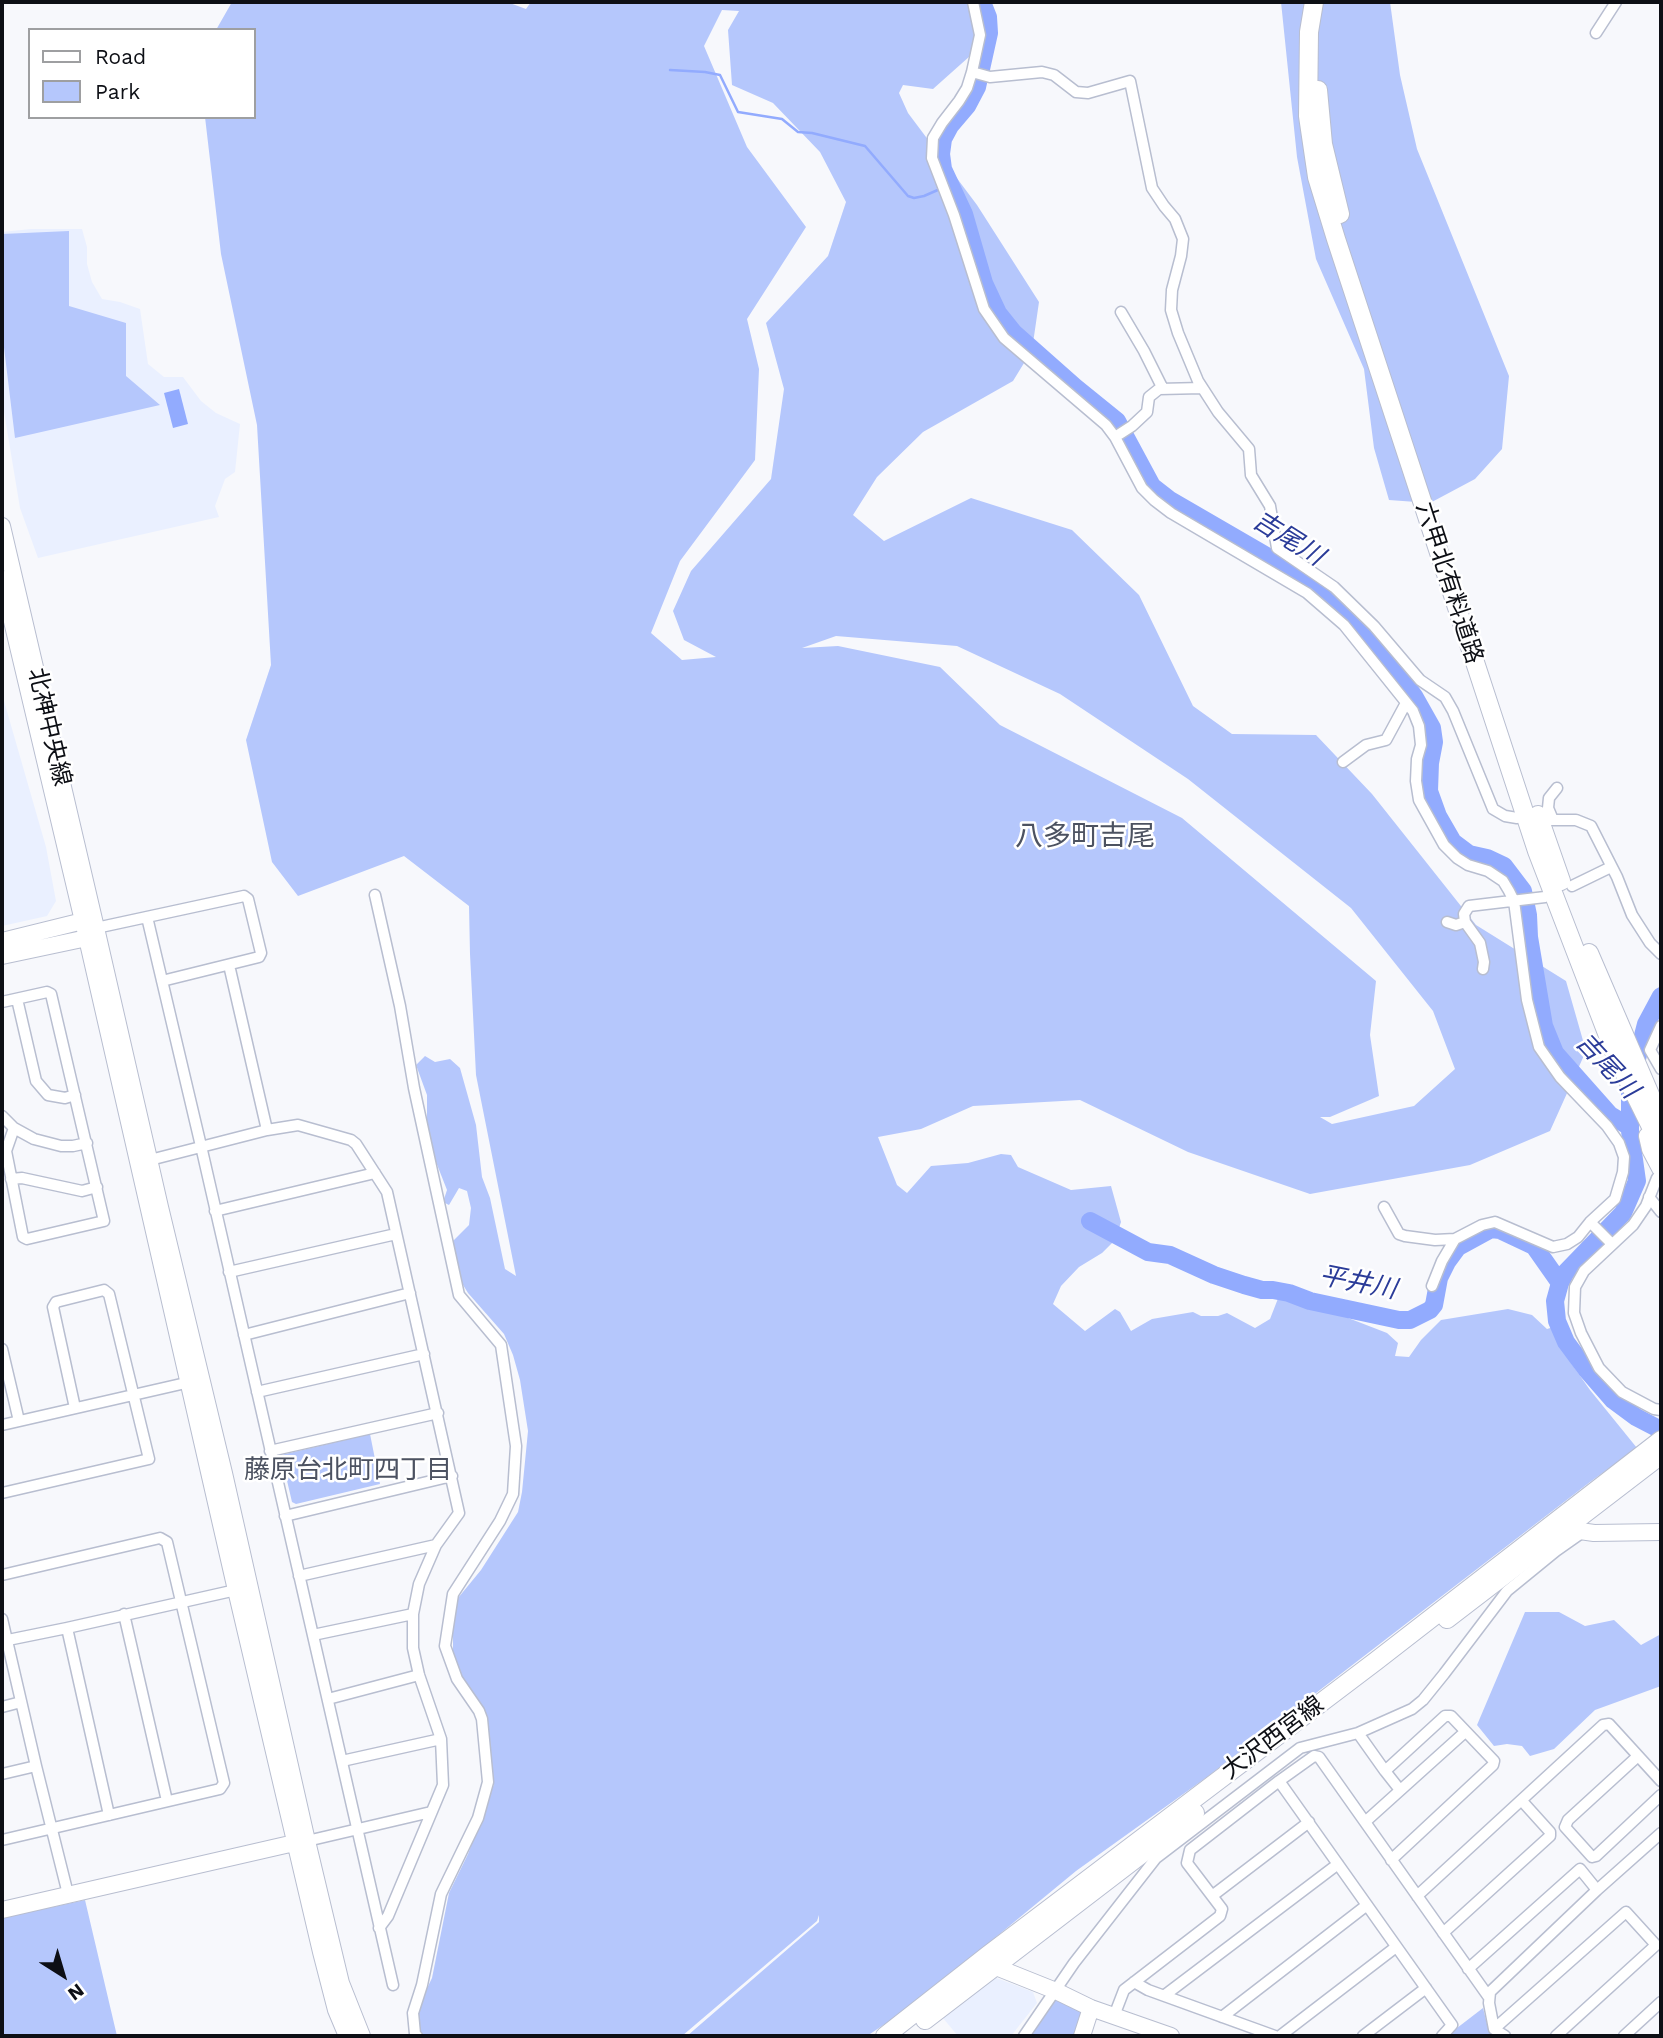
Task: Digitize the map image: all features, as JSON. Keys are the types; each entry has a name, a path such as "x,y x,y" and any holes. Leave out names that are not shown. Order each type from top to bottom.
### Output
{"main road":[{"name":"六甲北有料道路","path":"1314,2 1309,32 1308,116 1317,177 1537,851 1615,1054 1661,1147"},
{"name":"六甲北有料道路","path":"1325,2 1318,62 1318,92 1323,145 1341,218 1526,783 1580,933 1661,1120"},
{"path":"1629,1048 1661,1107"},
{"path":"1636,1097 1659,1173"},
{"name":"大沢西宮線","path":"903,2036 992,1961 1661,1440"},
{"name":"大沢西宮線","path":"885,2036 992,1961 1574,1530 1661,1455"}],"street":[{"path":"973,2 980,35 975,72 960,102 933,138 932,158 954,215 984,309 1004,338 1105,425 1142,488 1154,500 1171,513 1307,593 1344,625 1413,711 1419,726 1421,745 1416,781 1419,800 1444,845 1468,865 1488,871 1503,881 1516,901 1527,1000 1539,1046 1560,1077 1607,1126 1619,1143 1624,1157 1615,1199 1578,1237 1567,1244 1553,1247 1494,1223 1482,1224 1455,1239 1435,1240 1399,1234 1384,1207"},
{"path":"1596,33 1616,2"},
{"path":"975,72 990,76 1042,72 1054,75 1076,92 1088,93 1130,81 1152,188 1175,219 1183,239 1172,290 1171,310 1178,333 1202,388 1249,449 1251,475 1270,506 1274,550 1263,565"},
{"path":"1121,312 1163,389"},
{"path":"1115,438 1147,412 1149,397 1159,389 1202,388"},
{"name":"北神中央線","path":"2,526 6,578 89,929"},
{"path":"1274,550 1334,587 1374,626 1420,680 1445,697 1453,710 1493,809 1505,816 1517,818"},
{"path":"1343,762 1356,750 1386,740 1406,703"},
{"path":"1557,788 1549,798 1550,820 1576,820 1591,825 1632,915 1650,943 1661,954"},
{"path":"1572,886 1611,867"},
{"path":"375,895 458,1295 501,1345 516,1446 513,1494 500,1521 453,1594 445,1646 457,1679 480,1711 488,1782 478,1818 441,1894 422,1985 413,2013 417,2036"},
{"path":"2,941 89,929 244,896 248,899 261,953 259,957 162,981"},
{"path":"1483,969 1480,943 1465,922 1464,914 1469,906 1545,897"},
{"path":"146,918 201,1146 393,1985"},
{"path":"1447,922 1456,925 1465,922"},
{"path":"2,956 89,929"},
{"path":"89,929 149,1160 219,1449 329,1984 347,2036"},
{"path":"89,929 236,1590 301,1842 341,1983 362,2036"},
{"path":"229,965 267,1130"},
{"path":"2,1002 47,992 51,994 104,1221 27,1239 23,1237 6,1151 14,1128"},
{"path":"16,999 36,1081 48,1095 65,1098 75,1095"},
{"path":"1661,1026 1650,1049 1661,1069"},
{"path":"2,1116 14,1128 34,1139 61,1146 87,1143"},
{"path":"149,1160 267,1130 298,1125 351,1140 387,1192 459,1513 436,1545 419,1584 413,1614 414,1648 419,1675 441,1739 443,1785 388,1916 379,1928"},
{"path":"215,1212 375,1173"},
{"path":"1659,1173 1646,1206 1633,1225 1610,1243 1584,1271 1575,1287 1574,1313 1599,1368 1622,1392 1661,1410"},
{"path":"11,1179 22,1178 82,1191 97,1187"},
{"path":"1649,1197 1661,1212"},
{"path":"1591,1223 1610,1243"},
{"path":"229,1272 396,1234"},
{"path":"1432,1286 1433,1279 1455,1239"},
{"path":"2,1493 149,1459 109,1294 104,1290 56,1302 53,1307 75,1408"},
{"path":"244,1335 410,1293"},
{"path":"2,1349 19,1421"},
{"path":"257,1392 424,1354"},
{"path":"2,1425 190,1382"},
{"path":"270,1451 438,1413"},
{"path":"285,1516 452,1476"},
{"path":"1024,2036 1074,1963 1156,1858 1300,1748 1358,1733 1404,1713 1423,1700 1507,1591 1556,1551 1574,1530 1661,1532"},
{"path":"2,1575 160,1538 167,1542 224,1783 220,1789 2,1840"},
{"path":"299,1576 436,1545"},
{"path":"4,1640 236,1590"},
{"path":"124,1614 167,1801"},
{"path":"313,1635 413,1614"},
{"path":"2,1619 4,1640 68,1894"},
{"path":"66,1628 109,1815"},
{"path":"328,1699 419,1675"},
{"path":"2,1707 21,1702"},
{"path":"1385,1771 1445,1716 1451,1716 1494,1760 1493,1765 1391,1860"},
{"path":"1417,1896 1603,1725 1609,1724 1661,1781"},
{"path":"1365,1822 1465,1732"},
{"path":"1358,1733 1400,1790"},
{"path":"342,1761 441,1739"},
{"path":"1114,2016 1124,1990 1220,1916 1222,1909 1188,1863 1190,1850 1314,1756 1320,1757 1488,1996 1494,2029 1504,2036"},
{"path":"1638,1756 1568,1820 1565,1827 1592,1857 1596,1856 1661,1795"},
{"path":"2,1774 36,1766"},
{"path":"1279,1781 1452,2025 1442,2036"},
{"path":"1443,1933 1550,1836 1550,1832 1522,1801"},
{"path":"2,1910 431,1812"},
{"path":"1212,1896 1309,1822"},
{"path":"1488,1996 1495,1986 1661,1833"},
{"path":"1166,1995 1338,1864"},
{"path":"1468,1969 1580,1870 1597,1890"},
{"path":"1222,2017 1367,1905"},
{"path":"1494,2029 1626,1912 1656,1945 1556,2036"},
{"path":"1135,1982 1148,1990 1277,2036 1396,1947"},
{"path":"992,1961 1091,2008 1171,2036"},
{"path":"1363,2036 1426,1988"},
{"path":"1624,2036 1661,2002"},
{"path":"1083,2036 1091,2008"}],"shaded area":[{"path":"82,229 92,282 102,299 140,309 148,364 164,377 183,377 201,401 216,413 240,424 235,472 225,479 215,506 219,517 38,558 20,508 2,400 2,232"},
{"path":"179,389 188,424 173,428 164,393"},
{"path":"2,694 46,847 56,901 47,916 2,926"},
{"path":"994,1977 1033,1992 1037,2003 1011,2036 958,2036 942,2017"}],"green space":[{"path":"232,2 507,2 526,9 531,2 971,2 977,34 970,56 933,89 903,85 899,93 908,113 977,205 1039,302 1032,350 1013,381 923,432 877,477 853,515 884,541 971,498 1072,530 1139,595 1193,706 1232,734 1316,735 1372,794 1476,925 1566,981 1586,1051 1550,1131 1470,1165 1310,1194 1188,1152 1080,1100 973,1106 921,1129 878,1137 897,1185 907,1193 931,1166 968,1163 1001,1154 1011,1155 1018,1167 1071,1190 1111,1186 1121,1222 1115,1240 1102,1253 1079,1267 1061,1286 1053,1304 1085,1331 1115,1309 1120,1312 1131,1331 1152,1319 1193,1312 1201,1316 1227,1313 1255,1328 1270,1319 1279,1296 1387,1333 1398,1343 1395,1356 1409,1357 1441,1320 1508,1309 1532,1315 1547,1329 1560,1325 1571,1363 1637,1448 1207,1777 1076,1871 916,2003 867,2036 687,2036 819,1922 819,1915 817,1921 682,2036 422,2036 419,2033 416,2011 432,1978 449,1893 468,1854 494,1784 485,1711 462,1682 453,1659 453,1617 458,1598 481,1570 518,1512 528,1431 520,1380 504,1334 460,1280 451,1243 469,1225 471,1208 467,1191 459,1188 449,1205 443,1202 447,1190 427,1127 427,1095 416,1065 425,1056 435,1062 450,1059 460,1068 476,1125 482,1177 490,1198 505,1269 516,1276 476,1075 469,906 404,856 298,896 272,862 246,740 271,665 257,425 221,254 205,119 256,119 256,28 217,28","holes":["722,10 739,11 728,30 732,85 773,103 820,152 846,202 828,256 766,323 784,389 771,479 691,571 673,611 684,640 716,657 682,660 651,633 680,561 755,460 759,369 747,319 806,227 747,147 704,46","836,636 957,646 1060,694 1188,779 1351,908 1433,1011 1455,1069 1414,1106 1332,1124 1320,1117 1330,1117 1379,1096 1370,1035 1376,981 1182,818 1000,725 940,667 838,646 802,648"]},
{"path":"1281,2 1390,2 1400,75 1417,149 1509,376 1502,449 1475,479 1430,503 1389,500 1374,448 1364,369 1316,259 1297,157"},
{"path":"69,231 69,306 126,323 126,376 160,405 15,438 2,331 2,234"},
{"path":"370,1434 380,1484 296,1504 292,1502 281,1455"},
{"path":"1525,1612 1559,1612 1585,1626 1614,1620 1641,1645 1661,1634 1661,1686 1595,1710 1554,1749 1530,1756 1522,1746 1494,1746 1477,1725"},
{"path":"85,1900 117,2036 2,2036 2,1918"},
{"path":"1056,1991 1091,2008 1081,2036 1025,2036"},
{"path":"1483,2008 1489,2032 1495,2036 1449,2036 1457,2028"}],"waterway":[{"name":"吉尾川","path":"982,2 988,17 989,33 977,87 943,139 941,154 943,169 964,214 984,283 998,313 1014,333 1117,421 1152,486 1170,500 1325,592 1368,633 1414,696 1432,728 1434,742 1429,791 1438,816 1453,842 1469,854 1504,866 1523,891 1544,1026 1555,1053 1610,1115 1630,1127"},
{"path":"670,70 720,75 738,112 782,119 798,132 865,146 908,196 924,196 940,189"},
{"path":"1661,996 1646,1024 1630,1086 1630,1131 1637,1181 1623,1213 1566,1272 1555,1301 1557,1321 1566,1342 1586,1369 1613,1400 1636,1417 1661,1430"},
{"name":"平井川","path":"1090,1221 1148,1252 1170,1255 1244,1285 1289,1293 1310,1301 1399,1320 1410,1320 1430,1310 1434,1305 1439,1278 1458,1247 1491,1229 1500,1230 1534,1246 1560,1283"}],"district":[{"name":"八多町吉尾","path":"1085,837"},
{"name":"藤原台北町四丁目","path":"348,1470"}]}
